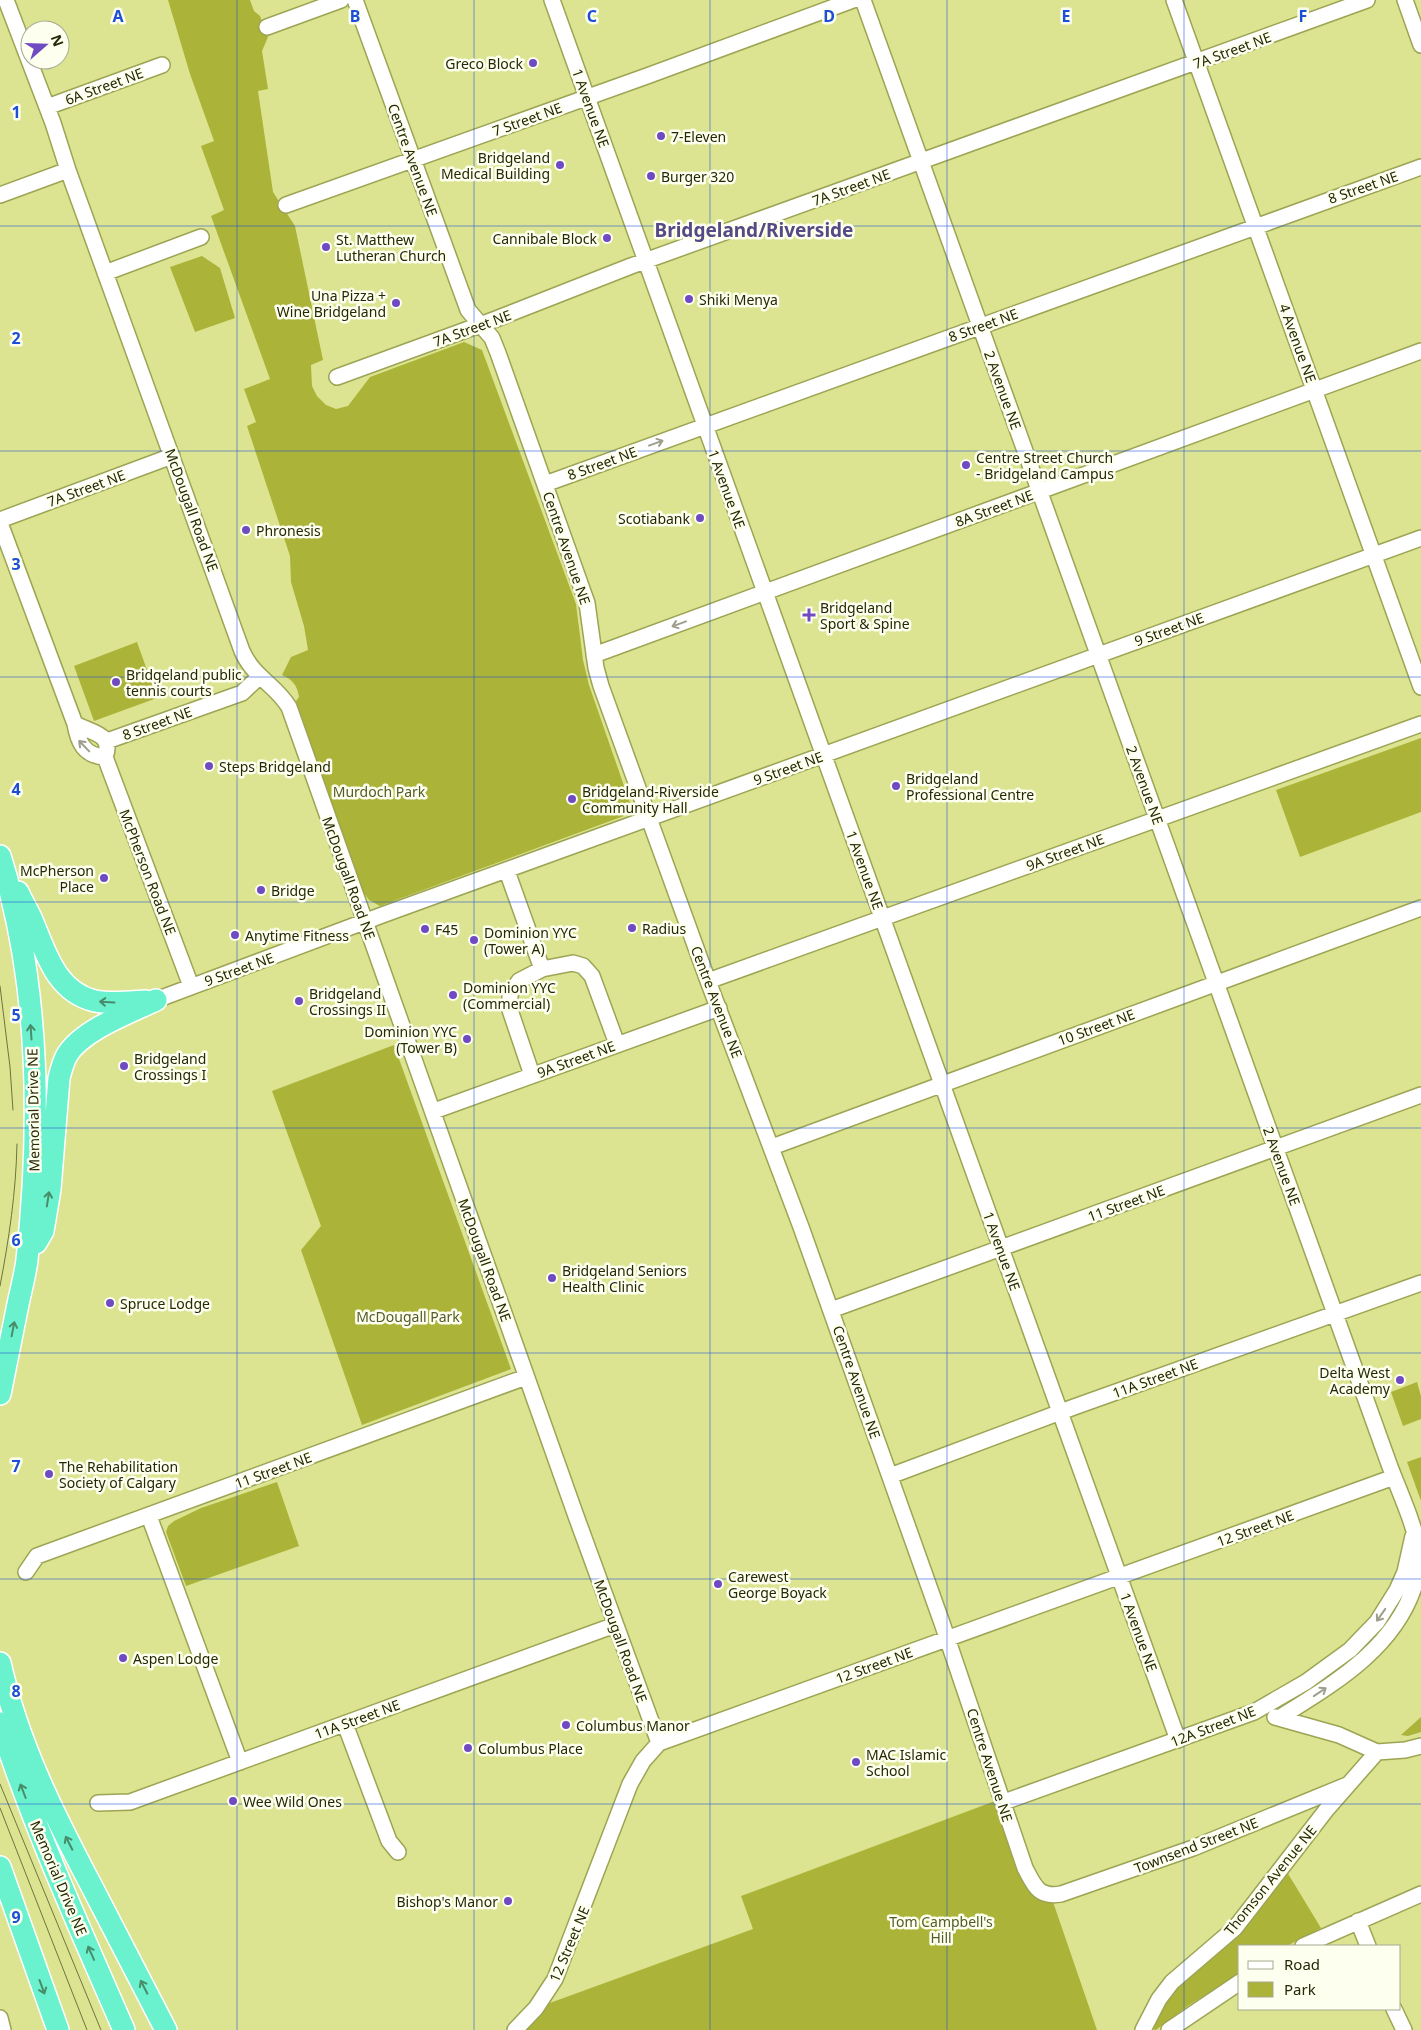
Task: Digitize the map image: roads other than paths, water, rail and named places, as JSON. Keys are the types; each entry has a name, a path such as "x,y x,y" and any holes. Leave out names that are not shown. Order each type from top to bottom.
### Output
{"highway":[{"path":"0,858 32,919 44,953 59,979 78,995 96,1001 126,1003 156,1000"},
{"name":"Memorial Drive NE","path":"0,858 14,913 24,967 32,1040 36,1151 27,1261 0,1394"},
{"path":"27,1261 43,1231 50,1189 59,1078 63,1062 82,1039 156,1000"},
{"path":"0,1664 6,1692 18,1728 54,1814 166,2030"},
{"name":"Memorial Drive NE","path":"0,1723 14,1768 40,1835 124,2030"},
{"path":"0,1867 58,2030"}],"street":[{"name":"McDougall Road NE","path":"6,0 47,107 242,651 260,677 282,695 289,707 658,1743"},
{"path":"267,27 342,0"},
{"name":"Centre Avenue NE","path":"355,0 468,310 492,338 545,484 587,603 594,655 601,686 708,981 772,1147 831,1310 947,1638 1025,1868 1033,1884 1042,1893"},
{"name":"1 Avenue NE","path":"552,0 1178,1740"},
{"name":"7 Street NE","path":"286,205 586,98 852,0"},
{"name":"2 Avenue NE","path":"863,0 1414,1532"},
{"name":"4 Avenue NE","path":"1174,0 1421,687"},
{"name":"7A Street NE","path":"337,377 480,325 646,261 1367,0"},
{"path":"1405,0 1421,45"},
{"name":"6A Street NE","path":"47,107 162,66"},
{"name":"8 Street NE","path":"545,484 1255,225 1421,167"},
{"path":"0,195 68,170"},
{"path":"106,273 201,237"},
{"name":"8A Street NE","path":"594,655 1421,352"},
{"name":"7A Street NE","path":"0,521 172,456"},
{"path":"0,521 74,724 78,741 96,757 104,758 108,749 107,741 102,736 74,724"},
{"name":"9 Street NE","path":"156,1000 365,922 1421,538"},
{"name":"8 Street NE","path":"107,741 242,693 260,677"},
{"name":"9A Street NE","path":"708,981 1421,724"},
{"name":"McPherson Road NE","path":"104,758 191,986"},
{"path":"507,871 542,968"},
{"name":"10 Street NE","path":"772,1147 1421,908"},
{"path":"532,1075 510,1010 510,994 519,981 542,968 573,963 583,966 592,976 617,1044"},
{"name":"9A Street NE","path":"434,1111 719,1008"},
{"name":"11 Street NE","path":"831,1310 1421,1096"},
{"name":"11A Street NE","path":"890,1476 1060,1412 1421,1283"},
{"name":"11 Street NE","path":"26,1572 37,1556 526,1376"},
{"name":"12 Street NE","path":"515,2030 536,2008 555,1979 630,1784 643,1760 658,1743 1394,1477"},
{"path":"149,1516 240,1762"},
{"path":"1279,1718 1357,1666 1379,1645 1398,1621 1412,1593 1421,1560 1414,1532"},
{"name":"12A Street NE","path":"1004,1802 1254,1712 1306,1682 1350,1650 1388,1606 1405,1572 1414,1532"},
{"name":"11A Street NE","path":"98,1803 130,1802 615,1625"},
{"path":"1254,1712 1339,1735 1377,1752 1405,1750 1421,1746"},
{"path":"345,1724 389,1841 398,1852"},
{"name":"Thomson Avenue NE","path":"1143,2030 1159,1998 1172,1982 1235,1928 1347,1785 1377,1752"},
{"name":"Townsend Street NE","path":"1042,1893 1051,1896 1061,1894 1150,1864 1347,1785"},
{"path":"1305,1945 1421,1894"},
{"path":"1358,1921 1368,1945"},
{"path":"1169,2030 1238,1983"},
{"path":"1394,2010 1404,2030"},
{"path":"0,2018 3,2030"}],"tram line":[{"path":"0,986 13,1110"},
{"path":"0,1286 12,1215 17,1144"},
{"path":"0,1784 101,2030"},
{"path":"0,1808 87,2030"}],"place":[{"name":"Greco Block","path":"533,63"},
{"name":"7-Eleven","path":"661,136"},
{"name":"Bridgeland Medical Building","path":"560,165"},
{"name":"Burger 320","path":"651,176"},
{"name":"Cannibale Block","path":"607,238"},
{"name":"St. Matthew Lutheran Church","path":"326,247"},
{"name":"Shiki Menya","path":"689,299"},
{"name":"Una Pizza + Wine Bridgeland","path":"396,303"},
{"name":"Centre Street Church - Bridgeland Campus","path":"966,465"},
{"name":"Scotiabank","path":"700,518"},
{"name":"Phronesis","path":"246,530"},
{"name":"Bridgeland Sport & Spine","path":"809,615"},
{"name":"Bridgeland public tennis courts","path":"116,682"},
{"name":"Steps Bridgeland","path":"209,766"},
{"name":"Bridgeland Professional Centre","path":"896,786"},
{"name":"Bridgeland-Riverside Community Hall","path":"572,799"},
{"name":"McPherson Place","path":"104,878"},
{"name":"Bridge","path":"261,890"},
{"name":"Radius","path":"632,928"},
{"name":"F45","path":"425,929"},
{"name":"Anytime Fitness","path":"235,935"},
{"name":"Dominion YYC (Tower A)","path":"474,940"},
{"name":"Dominion YYC (Commercial)","path":"453,995"},
{"name":"Bridgeland Crossings II","path":"299,1001"},
{"name":"Dominion YYC (Tower B)","path":"467,1039"},
{"name":"Bridgeland Crossings I","path":"124,1066"},
{"name":"Bridgeland Seniors Health Clinic","path":"552,1278"},
{"name":"Spruce Lodge","path":"110,1303"},
{"name":"Delta West Academy","path":"1400,1380"},
{"name":"The Rehabilitation Society of Calgary","path":"49,1474"},
{"name":"Carewest George Boyack","path":"718,1584"},
{"name":"Aspen Lodge","path":"123,1658"},
{"name":"Columbus Manor","path":"566,1725"},
{"name":"Columbus Place","path":"468,1748"},
{"name":"MAC Islamic School","path":"856,1762"},
{"name":"Wee Wild Ones","path":"233,1801"},
{"name":"Bishop's Manor","path":"508,1901"}],"district":[{"name":"Bridgeland/Riverside","path":"754,230"}],"park label":[{"name":"Murdoch Park","path":"379,791"},
{"name":"McDougall Park","path":"408,1316"},
{"name":"Tom Campbell's Hill","path":"941,1929"}]}
